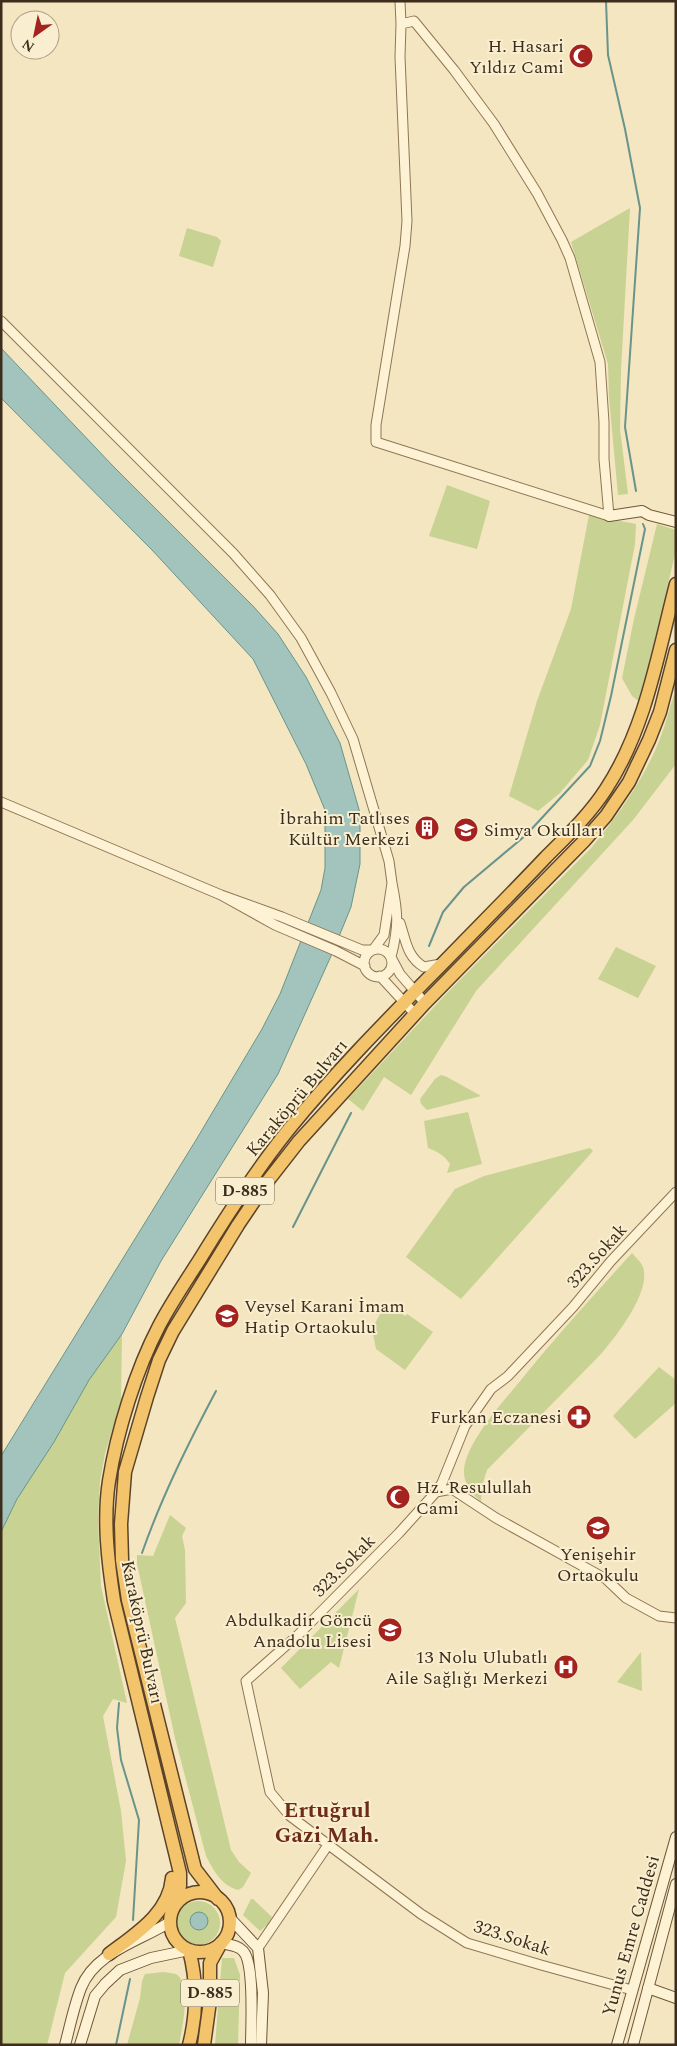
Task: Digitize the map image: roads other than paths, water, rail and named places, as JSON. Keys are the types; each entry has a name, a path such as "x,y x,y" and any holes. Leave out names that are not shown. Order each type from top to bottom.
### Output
{"highway":[{"name":"Karaköprü Bulvarı","path":"174,1906 180,1873 116,1610 109,1567 107,1530 109,1484 120,1432 145,1354 160,1324 225,1219 288,1131 410,997 572,830 606,790 631,740 644,707 654,675 676,584"},
{"name":"Karaköprü Bulvarı","path":"218,1899 195,1869 128,1600 122,1560 121,1524 126,1472 137,1429 159,1360 221,1252 267,1182 299,1141 424,1003 584,841 619,797 638,764 653,730 676,650"},
{"path":"109,1954 145,1927 165,1901 171,1887 174,1848"},
{"path":"170,1922 175,1939 189,1950 206,1952 221,1943 227,1936 230,1926 227,1910 218,1899 210,1894 200,1892 185,1896 174,1906"},
{"name":"D-885","path":"170,1922 174,1906"},
{"name":"D-885","path":"204,2045 210,2001 210,1963 221,1943"},
{"name":"D-885","path":"189,1950 193,1967 195,1996 189,2045"}],"main road":[{"path":"609,516 642,511 676,522"},
{"name":"Yunus Emre Caddesi","path":"617,2045 676,1837"},
{"name":"Yunus Emre Caddesi","path":"633,2045 676,1884"},
{"path":"229,1917 258,1948 264,1993 260,2045"},
{"path":"64,2045 81,1988 87,1976 109,1954 170,1922"},
{"path":"221,1943 238,1946 245,1952 249,1960 252,2010 251,2045"},
{"path":"80,2045 95,1996 120,1970 151,1958 189,1950"},
{"path":"648,1988 676,1998"}],"street":[{"path":"400,1 400,57 407,221 405,246 376,425 376,442 609,516 600,362 570,258 537,193 494,124 414,21 401,24"},
{"path":"1,321 233,553 270,595 302,638 331,692 353,739 389,860 398,915 408,951 414,961 424,967 443,963"},
{"path":"1,802 221,895 282,917 343,943 362,950 385,951 391,957 400,974 415,1014"},
{"path":"365,966 367,955 384,935 392,883"},
{"path":"221,895 275,925 336,951 365,966 371,974 380,976 410,997 424,1003"},
{"path":"380,976 390,970 391,957 397,935 398,915"},
{"name":"323.Sokak","path":"632,1990 467,1943 421,1914 290,1816 270,1792 246,1680 298,1635 399,1533 436,1492 442,1483 465,1426 492,1389 508,1376 573,1307 611,1261 676,1192"},
{"path":"436,1492 452,1488 496,1518 606,1579 626,1598 659,1616 676,1618"},
{"path":"258,1948 328,1845"}],"water":[{"path":"1,348 113,466 253,606 278,634 306,677 340,743 360,813 360,864 351,907 278,1074 161,1261 122,1334 89,1380 54,1442 17,1499 1,1532 1,1456 196,1140 262,1029 280,994 321,890 325,868 325,810 306,764 253,659 152,550 1,398"},
{"path":"195,1912 203,1912 208,1917 206,1928 195,1930 190,1925 190,1917"}],"waterway":[{"path":"606,1 608,55 640,208 625,427 636,491"},
{"path":"429,946 443,912 464,887 526,835 590,766 600,741 611,696 645,529 643,524"},
{"path":"293,1227 351,1113"},
{"path":"142,1553 176,1470 216,1391"},
{"path":"119,1703 117,1728 121,1760 139,1820 133,1920"},
{"path":"116,2045 130,1979"}],"place":[{"name":"H. Hasari Yıldız Cami","path":"581,56"},
{"name":"İbrahim Tatlıses Kültür Merkezi","path":"427,828"},
{"name":"Simya Okulları","path":"466,830"},
{"name":"Veysel Karani İmam Hatip Ortaokulu","path":"227,1316"},
{"name":"Furkan Eczanesi","path":"579,1417"},
{"name":"Hz. Resulullah Cami","path":"398,1497"},
{"name":"Yenişehir Ortaokulu","path":"598,1528"},
{"name":"Abdulkadir Göncü Anadolu Lisesi","path":"390,1630"},
{"name":"13 Nolu Ulubatlı Aile Sağlığı Merkezi","path":"566,1667"}],"district":[{"name":"Ertuğrul Gazi Mah.","path":"327,1822"}]}
